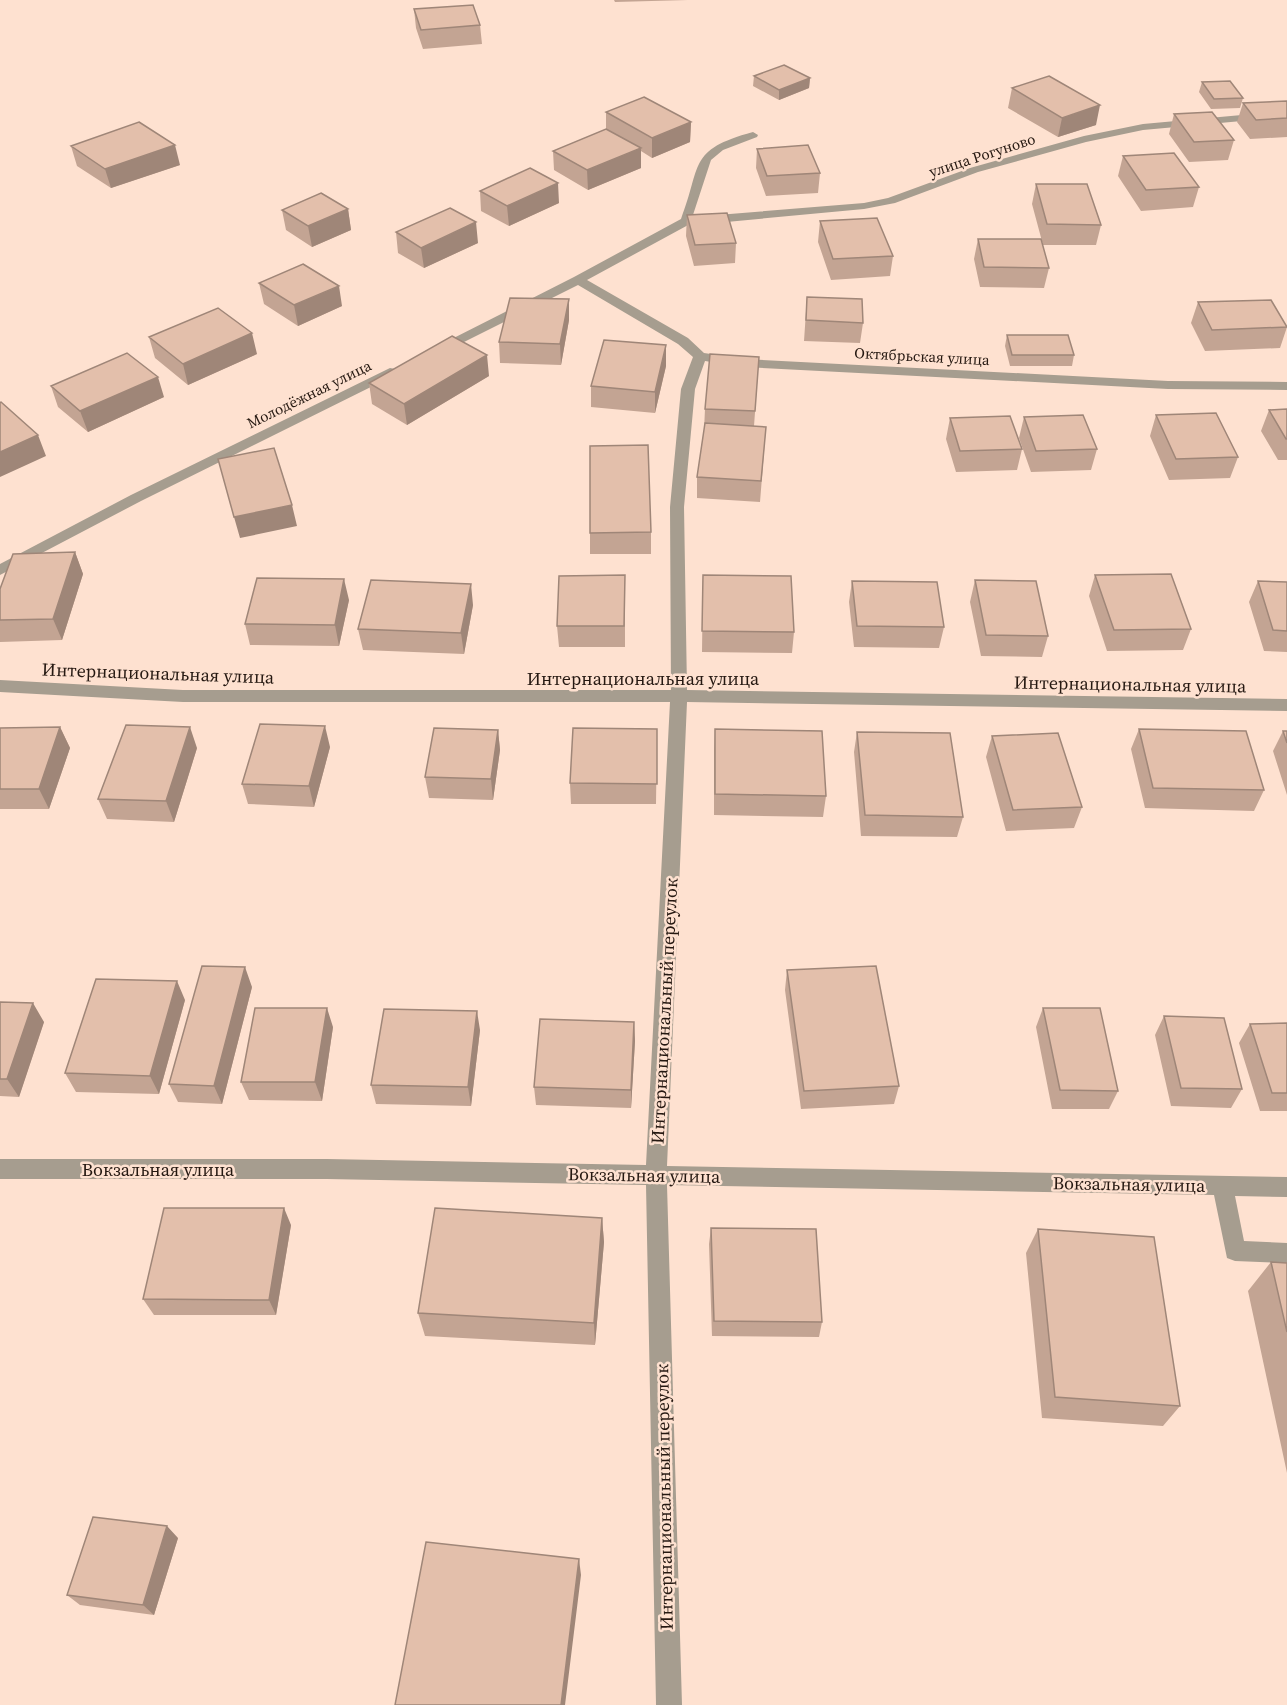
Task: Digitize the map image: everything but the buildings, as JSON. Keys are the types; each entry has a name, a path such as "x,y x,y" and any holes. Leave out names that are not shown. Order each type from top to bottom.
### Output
{"street":[{"name":"улица Рогуново","path":"686,221 864,206 918,192 974,170 1114,132 1183,122 1287,114"},
{"path":"420,358 578,280 686,221 693,207 704,163 710,154 753,135"},
{"name":"Октябрьская улица","path":"578,280 683,341 700,356 744,363 1168,385 1287,386"},
{"name":"Интернациональный переулок","path":"669,1705 656,1175 679,696 677,507 688,389 700,356"},
{"name":"Молодёжная улица","path":"0,570 136,498 399,368"},
{"name":"Интернациональная улица","path":"0,686 183,696 679,696 1287,705"},
{"name":"Вокзальная улица","path":"0,1169 327,1169 1287,1186"},
{"path":"1223,1185 1235,1251 1287,1252"}]}
